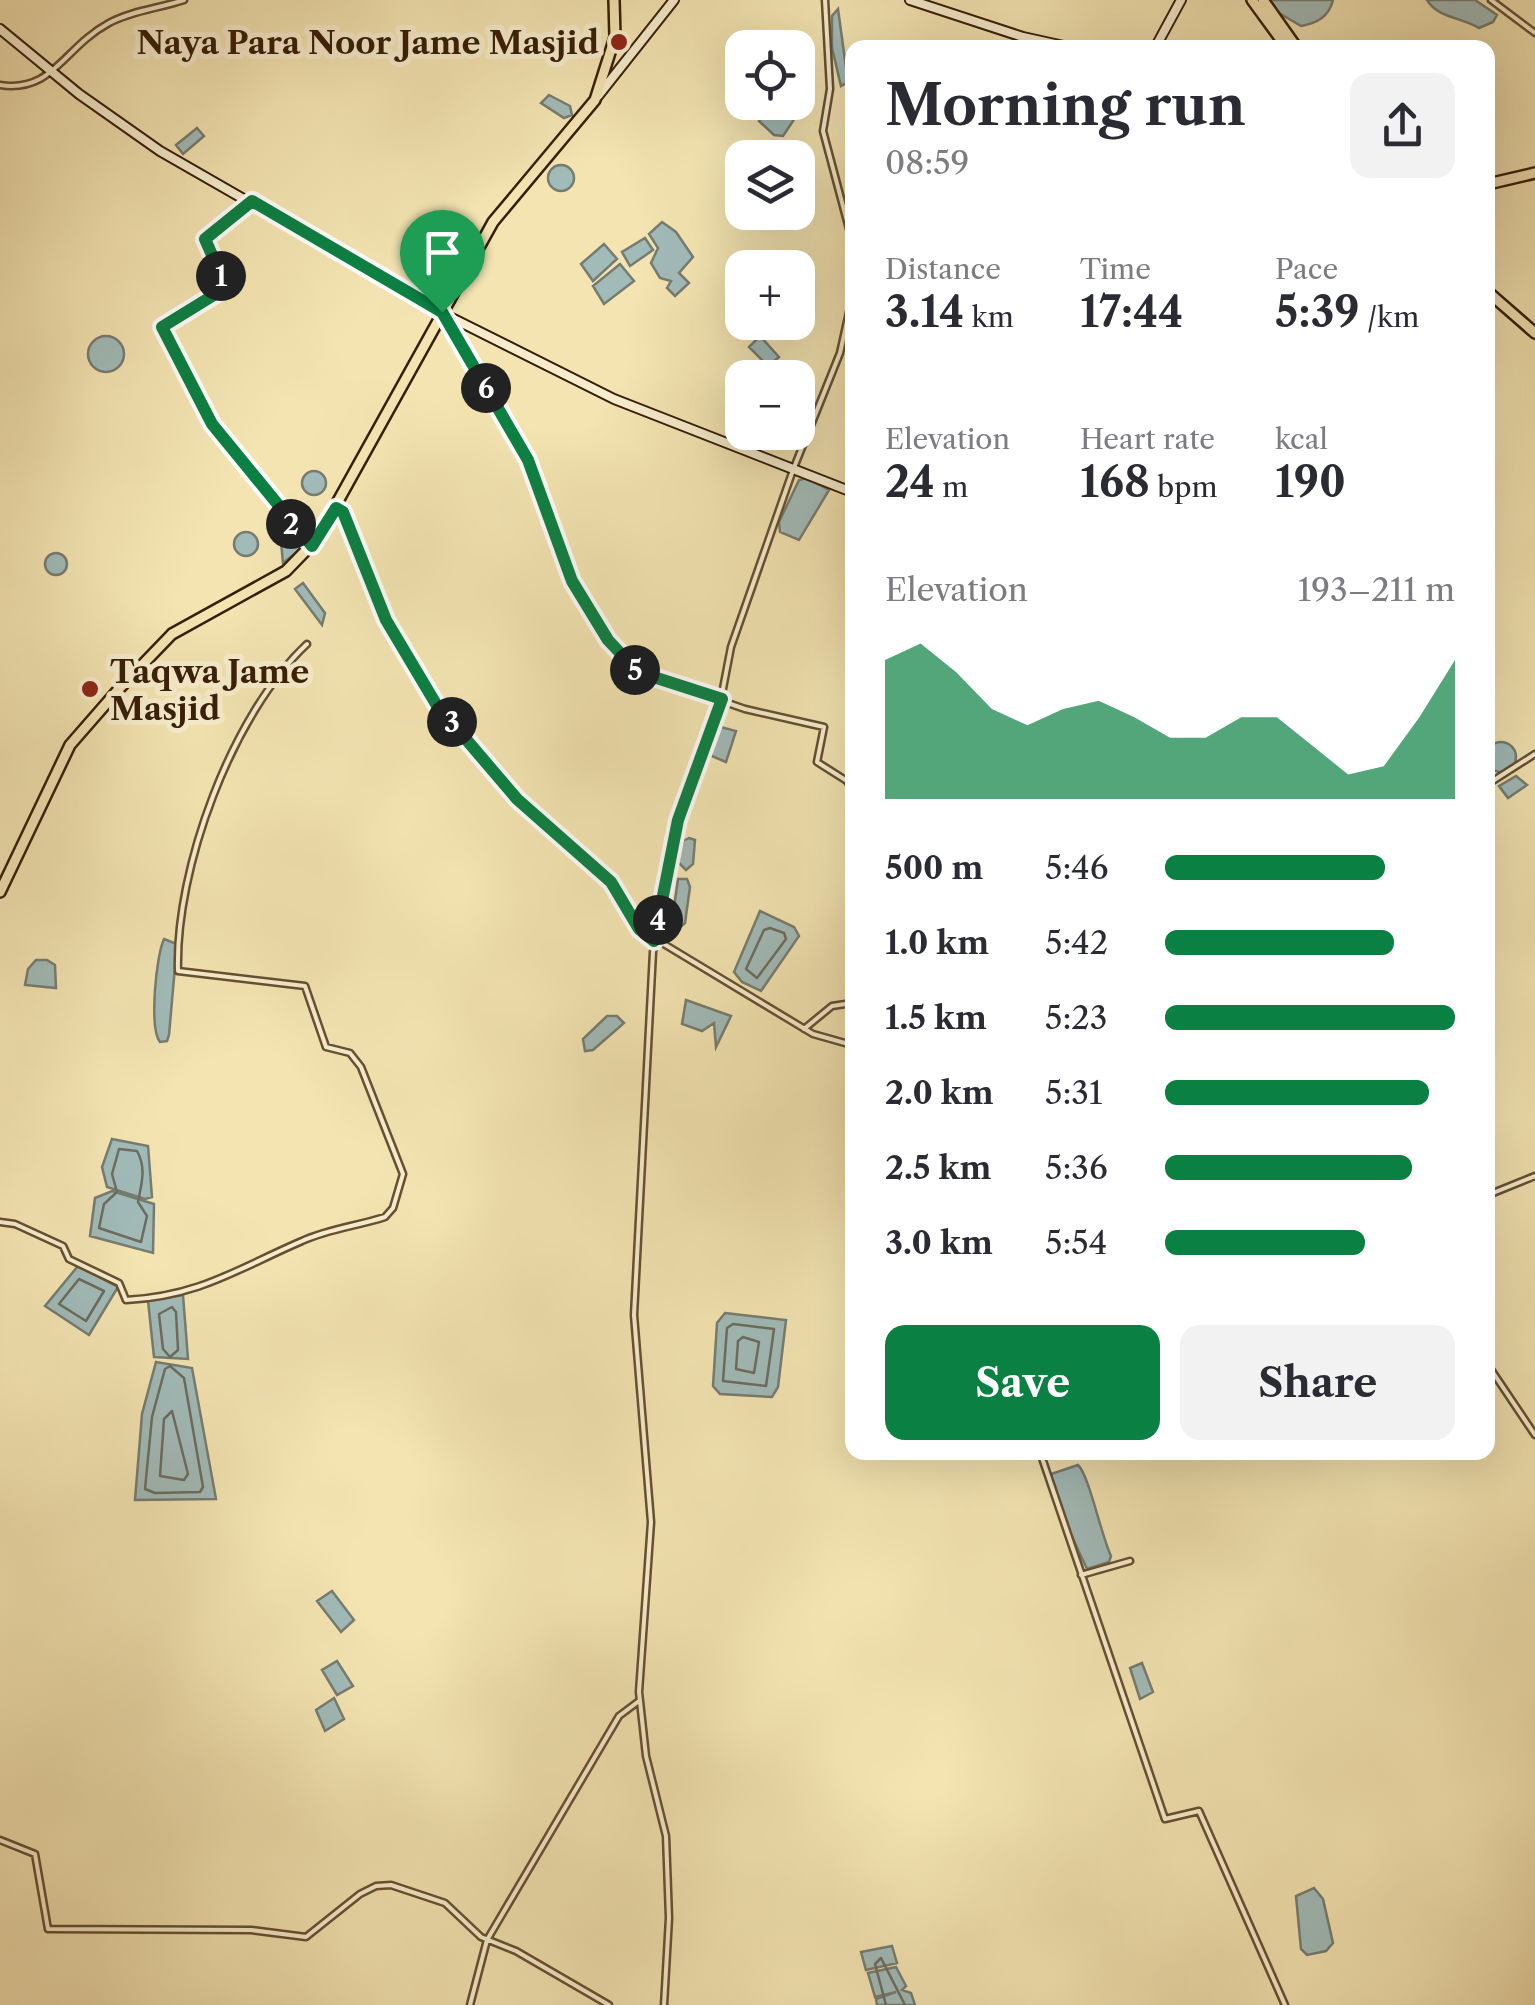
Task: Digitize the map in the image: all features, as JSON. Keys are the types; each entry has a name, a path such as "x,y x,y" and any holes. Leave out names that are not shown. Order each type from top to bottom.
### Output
{"main road":[{"path":"0,892 70,745 118,690 172,634 280,574 312,546 493,222 595,100 615,38 614,0"},
{"path":"1252,0 1288,40"},
{"path":"1264,0 1284,40"},
{"path":"1495,179 1535,170"},
{"path":"1495,298 1535,333"}],"street":[{"path":"0,85 26,89 42,82 51,68 110,23 184,0"},
{"path":"595,100 625,67 674,0"},
{"path":"825,0 830,88 823,131 845,214"},
{"path":"910,0 1037,40"},
{"path":"1158,40 1181,0"},
{"path":"1491,0 1535,33"},
{"path":"0,29 160,151 442,312 614,399 845,489"},
{"path":"252,201 205,239 222,278 222,290 162,327 212,424 312,546"},
{"path":"442,312 528,460 572,581 608,640 638,672 824,727 817,762 845,779"},
{"path":"664,2005 669,1918 666,1836 646,1756 639,1701 652,1522 634,1316 654,941 678,820 722,699 747,596 845,331"},
{"path":"336,508 346,515 386,620 436,704 517,799 611,882 639,929 804,1028 845,1043"},
{"path":"0,1222 15,1224 63,1246 69,1259 119,1283 126,1300 183,1294 216,1284 304,1240 385,1217 393,1208 402,1174 361,1067 350,1053 332,1052 326,1047 305,986 178,971 188,875 214,797 276,676 307,644"},
{"path":"1495,780 1535,754"},
{"path":"804,1028 832,1006 845,1004"},
{"path":"1495,1191 1535,1176"},
{"path":"1495,1375 1535,1435"},
{"path":"1043,1460 1164,1818 1199,1811 1285,2005"},
{"path":"1080,1575 1130,1561"},
{"path":"470,2005 488,1940 522,1888 619,1716 639,1701"},
{"path":"0,1840 35,1854 48,1929 251,1930 306,1937 360,1894 376,1886 391,1885 445,1903 488,1940 516,1950 610,2005"}],"water":[{"path":"1270,0 1333,0 1321,18 1301,26 1279,13"},
{"path":"1427,0 1475,0 1497,15 1493,22 1479,28 1444,14"},
{"path":"838,9 845,60 845,84 841,86 832,48 832,16"},
{"path":"549,95 570,106 572,115 564,118 541,103"},
{"path":"794,120 783,136 774,135 759,121"},
{"path":"197,128 204,136 183,154 176,145"},
{"path":"561,165 570,169 574,178 570,187 561,191 552,187 548,178 552,169"},
{"path":"662,222 676,232 693,257 679,273 689,283 675,296 667,288 671,281 660,278 651,263 658,248 649,234"},
{"path":"645,238 653,250 630,266 622,252"},
{"path":"604,244 617,259 593,281 581,264"},
{"path":"620,264 634,281 604,304 593,286"},
{"path":"106,336 119,341 124,354 119,367 106,372 93,367 88,354 93,341"},
{"path":"756,340 764,340 779,357 762,360 749,347"},
{"path":"314,471 323,474 323,492 314,495 305,492 302,483 305,474"},
{"path":"807,478 829,490 799,540 780,532 779,522 799,480"},
{"path":"292,530 302,548 283,563 281,542"},
{"path":"246,532 258,544 246,556 234,544"},
{"path":"52,553 60,553 67,564 60,575 52,575 45,568 45,560"},
{"path":"303,583 325,613 322,625 295,589"},
{"path":"717,726 736,731 726,762 707,754"},
{"path":"1495,743 1507,743 1515,751 1515,763 1507,771 1495,771"},
{"path":"1516,776 1527,785 1508,798 1499,786"},
{"path":"695,840 693,864 686,870 678,862 683,841"},
{"path":"678,879 687,879 690,887 685,923 678,929 672,922"},
{"path":"760,911 794,927 799,936 761,991 742,982 734,972"},
{"path":"164,939 177,944 169,1035 167,1041 160,1042 155,992"},
{"path":"36,960 55,965 56,988 25,985 28,969"},
{"path":"686,1000 731,1016 716,1047 714,1023 702,1031 682,1024"},
{"path":"607,1016 617,1016 624,1023 593,1050 585,1051 583,1039"},
{"path":"112,1139 148,1146 152,1197 145,1199 107,1187 102,1167"},
{"path":"112,1191 154,1204 153,1253 90,1236 95,1198"},
{"path":"78,1266 118,1287 89,1335 45,1306"},
{"path":"183,1295 188,1359 154,1357 148,1301"},
{"path":"725,1313 786,1320 778,1387 772,1397 720,1394 713,1386 717,1323"},
{"path":"156,1362 192,1368 216,1499 135,1500 142,1414"},
{"path":"1078,1465 1111,1556 1109,1562 1087,1569 1066,1524 1051,1474"},
{"path":"332,1591 354,1620 341,1632 317,1601"},
{"path":"337,1661 353,1686 337,1695 322,1670"},
{"path":"1142,1663 1153,1692 1140,1699 1130,1668"},
{"path":"334,1698 344,1719 325,1731 316,1710"},
{"path":"1314,1888 1323,1899 1333,1943 1326,1951 1307,1955 1301,1949 1296,1896"},
{"path":"892,1946 897,1963 866,1970 861,1952"},
{"path":"896,1967 906,1986 902,1990 911,1993 915,2005 877,2005 876,1999 896,1992 875,1997 868,1973"}],"place":[{"name":"Naya Para Noor Jame Masjid","path":"619,42"},
{"name":"Taqwa Jame Masjid","path":"90,689"}],"route":[{"path":"252,201 442,312 528,460 564,564 608,640 638,672 722,699 712,717 678,820 654,941 639,929 611,882 564,845 517,799 436,704 386,620 346,515 336,508 312,546 288,522 212,424 162,327 222,290 222,278 205,239 252,201"}]}
